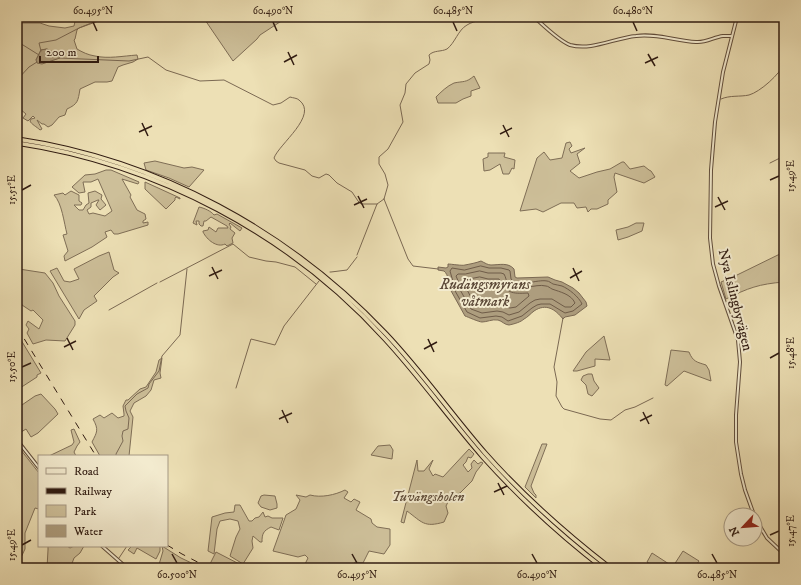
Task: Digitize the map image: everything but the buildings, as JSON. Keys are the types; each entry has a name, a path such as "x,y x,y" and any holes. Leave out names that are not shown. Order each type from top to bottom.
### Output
{"highway":[{"path":"17,139 92,155 147,173 171,183 234,214 305,260 344,292 387,335 473,439 523,493 573,539 610,568"},
{"path":"17,142 92,159 169,186 209,205 260,234 296,259 341,296 385,338 483,457 520,496 570,542 603,568"}],"street":[{"path":"534,17 560,39 568,44 580,47 592,46 636,36 650,35 678,41 698,43 710,41 723,36 732,36"},
{"name":"Nya Islingbyvägen","path":"737,17 723,72 715,122 711,170 710,238 713,264 719,286 738,340 740,362 736,415 736,442 741,474 752,507"},
{"path":"17,440 38,467"},
{"name":"Nya Islingbyvägen","path":"763,531 767,538 784,554"},
{"path":"103,547 127,568"}],"green space":[{"path":"76,17 100,17 101,19 77,30 74,40 77,49 92,56 116,57 137,55 138,59 118,67 112,81 95,82 80,89 78,99 75,104 67,109 65,115 59,117 52,125 48,127 37,120 42,129 40,130 30,121 31,119 35,118 33,116 28,121 23,118 26,114 20,109 17,99 17,23 40,23 65,28 74,26","holes":["47,49 59,58 52,60 36,60 41,50"]},
{"path":"203,17 286,18 260,35 233,61"},
{"path":"474,76 480,88 471,91 471,96 456,103 438,103 436,97 447,87 454,83 467,81"},
{"path":"570,142 572,146 569,149 571,153 585,148 577,154 580,163 570,171 579,178 610,169 622,162 624,162 630,169 644,166 651,171 655,177 644,183 615,173 614,177 617,192 608,200 608,204 597,209 591,209 588,212 586,207 577,208 574,203 561,203 543,212 536,209 520,211 537,158 544,152 550,160 562,158 566,143"},
{"path":"488,153 505,153 504,157 515,160 514,169 512,168 509,174 503,174 500,164 490,170 484,171 483,159 488,157"},
{"path":"155,161 184,168 192,167 204,170 189,187 146,170 144,163"},
{"path":"106,170 111,170 139,182 138,184 122,179 137,210 145,214 146,219 143,223 148,222 148,225 118,234 114,234 111,230 105,232 107,237 92,247 65,261 64,256 68,251 63,235 67,234 61,208 54,195 63,193 65,195 71,191 79,195 79,201 82,203 81,205 74,205 79,210 83,210 89,203 88,193 95,191 102,195 101,199 106,205 100,210 96,205 98,200 91,203 91,207 87,210 89,214 93,213 105,216 112,211 98,179 91,182 83,182 85,192 79,193 72,187 85,175 95,174"},
{"path":"145,182 180,198 180,199 176,197 166,209 145,189"},
{"path":"199,207 211,212 214,215 217,214 242,228 240,231 230,223 229,224 231,227 230,229 235,233 232,238 233,243 227,246 225,244 219,245 207,238 203,231 208,230 209,227 216,232 218,228 228,228 211,217 204,221 203,226 199,224 199,221 196,221 197,225 193,223"},
{"path":"636,223 644,223 642,231 618,240 616,230"},
{"path":"109,252 114,270 119,273 94,296 97,301 84,310 79,319 50,271 57,268 64,281 70,282 79,279 74,269"},
{"path":"784,252 784,282 754,287 726,299 721,282"},
{"path":"17,269 45,273 53,283 59,296 75,321 75,325 65,341 46,340 33,344 27,333 29,329 26,325 28,321 39,329 43,320 33,310 31,311 22,305 17,291"},
{"path":"604,336 610,360 595,359 595,366 573,371 586,352"},
{"path":"21,340 41,373 17,390 17,344"},
{"path":"671,350 689,352 694,360 706,365 709,370 711,381 684,371 667,386 665,385"},
{"path":"162,358 160,373 161,378 154,380 151,390 146,396 134,403 130,411 133,417 129,455 99,455 92,442 97,431 93,419 100,415 104,418 112,413 118,418 124,416 123,406 126,400 128,400 140,389 146,387 156,372 159,360"},
{"path":"592,374 594,381 599,388 592,396 588,394 586,385 581,380 583,376"},
{"path":"41,394 58,414 38,433 31,437 26,429 18,434 17,405 19,407 35,396"},
{"path":"74,429 80,442 74,452 76,455 51,455 72,445 74,442 71,430"},
{"path":"542,444 547,444 531,486 536,498 525,487"},
{"path":"17,445 38,472 38,509 35,508 25,533 25,549 17,566"},
{"path":"390,445 393,450 392,459 371,455 378,446"},
{"name":"Tuvängsholen","path":"469,449 474,454 471,458 468,457 463,465 468,472 472,468 471,464 474,460 478,464 481,462 483,463 476,472 472,481 460,493 451,496 446,506 448,513 444,522 427,524 420,521 407,511 404,523 401,522 417,460 418,471 424,471 433,460 429,469 433,476 435,474 443,477"},
{"path":"345,490 348,492 344,498 351,502 354,499 360,502 356,510 371,519 372,523 377,527 390,529 390,545 384,554 369,551 363,563 355,562 353,568 336,568 329,563 322,568 303,568 308,558 305,555 298,557 273,551 286,515 296,509 300,500 296,495 306,497 310,495 323,496 332,495"},
{"path":"261,496 275,496 277,508 270,510 261,507 258,503"},
{"path":"235,505 240,505 249,521 259,517 263,512 265,517 283,518 279,530 271,527 265,531 262,542 253,536 253,548 243,564 230,556 240,529 238,521 230,519 220,521 217,529 214,554 208,551 212,517 234,512"},
{"path":"48,547 83,547 80,553 74,558 71,566 72,568 47,568"},
{"path":"131,547 160,547 160,551 156,559 137,548 134,554 128,550"},
{"path":"162,547 202,568 158,568 163,551"},
{"path":"683,551 699,561 694,568 672,568"},
{"path":"216,552 247,568 218,568 210,564"},
{"path":"652,553 669,564 667,568 655,568 647,562"}],"water":[{"path":"47,49 57,54 60,58 42,64 37,63 36,60 41,50"},
{"name":"Rudängsmyrans våtmark","path":"481,261 490,265 509,265 514,269 515,277 517,278 548,277 562,282 579,293 586,302 587,306 575,315 565,317 563,319 557,312 550,308 542,307 521,321 509,325 498,320 482,322 465,316 450,289 447,274 444,271 438,270 438,267 446,268 448,267 448,264 464,265"}],"waterway":[{"path":"41,51 39,43 56,40 79,28 107,17"},
{"path":"384,199 388,185 385,174 379,164 379,157 388,149 403,122 400,105 405,93 406,84 415,73 429,64 429,55 433,52 447,49 464,27 473,22 494,17"},
{"path":"17,42 39,55"},
{"path":"59,58 129,61 148,57 166,70 200,81 224,80 273,105 281,103 290,97 297,99 304,106 304,113 296,129 277,152 274,158 276,161 305,170 312,176 319,178 326,174 329,175 337,183 352,192 361,204 377,204"},
{"path":"17,80 29,67 37,62"},
{"path":"721,99 749,95 764,87 784,64"},
{"path":"770,163 784,156"},
{"path":"384,199 408,259 413,266 438,269"},
{"path":"357,255 377,204 384,199"},
{"path":"160,282 233,244 249,257 295,267 316,284"},
{"path":"330,272 347,270 357,257"},
{"path":"116,455 123,441 123,431 128,429 129,418 125,406 137,394 148,388 149,384 159,371 162,356 180,335 187,269"},
{"path":"236,388 251,339 275,345 284,326 319,281"},
{"path":"109,310 157,283"},
{"path":"563,318 554,367 557,382 556,396 564,409 600,419 611,420 625,410 653,398"},
{"path":"119,558 126,547"}],"railway":[{"path":"17,327 95,455"},
{"path":"168,546 209,568"}]}
